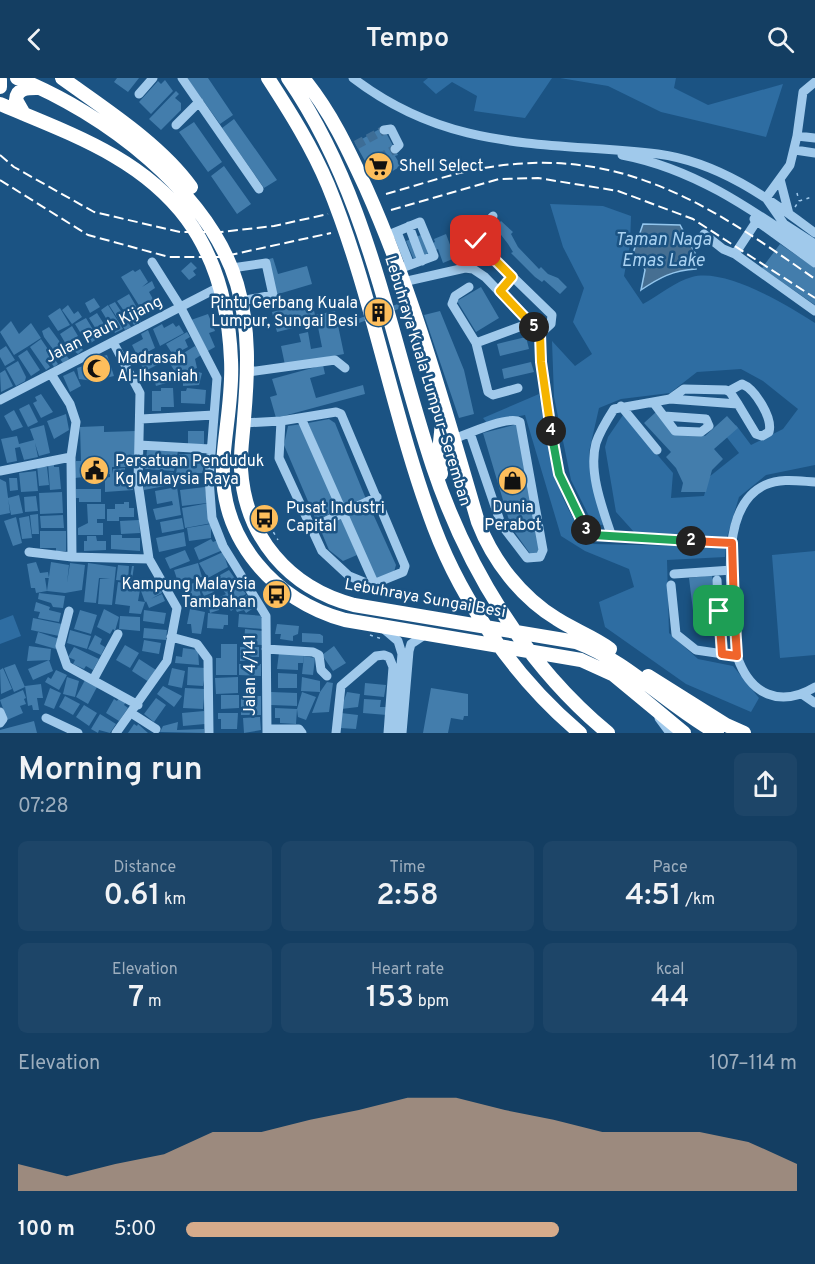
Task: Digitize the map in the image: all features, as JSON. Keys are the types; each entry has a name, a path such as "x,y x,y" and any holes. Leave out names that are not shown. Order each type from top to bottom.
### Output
{"highway":[{"name":"Lebuhraya Sungai Besi","path":"17,78 39,88 118,135 151,160 179,185 206,221 232,268 241,301 248,372 240,466 249,513 276,560 306,586 335,600 576,642 598,650 673,706 717,733"},
{"path":"62,78 113,114 172,165 203,204 206,221"},
{"name":"Lebuhraya Kuala Lumpur–Seremban","path":"267,78 314,154 339,212 359,272 409,453 435,528 461,582 495,638 552,708 580,733"},
{"name":"Lebuhraya Kuala Lumpur–Seremban","path":"288,78 329,147 357,212 442,494 469,556 517,635 546,670 608,733"},
{"path":"303,78 352,148 392,234 483,534 500,563 518,586 555,618 600,642 665,688 744,733"},
{"path":"0,80 0,87"},
{"path":"24,114 16,100 18,93 23,89 39,88"},
{"name":"Lebuhraya Sungai Besi","path":"0,104 101,147 146,176 187,219 202,243 221,286 231,361 231,399 223,465 225,486 240,538 262,572 296,600 330,616 581,660 614,675 684,733"},
{"path":"442,494 439,452 444,408"}],"street":[{"path":"139,94 153,78"},
{"path":"182,78 259,189"},
{"path":"353,78 379,97 419,119 461,132 505,142 682,157 730,176 791,212 814,231"},
{"path":"766,198 790,165 795,150 802,92 815,82"},
{"path":"176,124 199,102"},
{"path":"384,130 393,131 399,143 395,149"},
{"path":"797,136 815,138"},
{"path":"587,149 666,165 739,201 815,253"},
{"path":"795,150 815,153"},
{"path":"780,179 791,212"},
{"path":"766,198 784,224 815,244"},
{"path":"739,201 756,222 815,263"},
{"path":"493,216 477,233 476,241 552,315 553,321 540,334"},
{"path":"392,234 420,222 434,256 404,272"},
{"path":"735,254 756,222"},
{"path":"704,234 815,311"},
{"path":"139,445 210,449 217,378 180,308 152,262"},
{"path":"232,268 266,263 273,295 241,301"},
{"path":"404,272 465,268 479,272 540,334 542,373 559,474 584,528 593,535 612,537 732,543"},
{"path":"500,291 512,277"},
{"name":"Jalan Pauh Kijang","path":"0,400 221,286"},
{"path":"469,287 455,296 452,304 476,343 488,392 493,395 518,388"},
{"path":"476,343 530,323"},
{"path":"113,342 140,393 138,483 149,558 176,602 177,608 167,661 116,733"},
{"path":"248,372 335,360 345,368"},
{"path":"51,374 70,404 76,422 71,457 72,557"},
{"path":"670,399 684,389 729,391 742,384 753,391 770,424 769,432 762,436 756,434 729,391"},
{"path":"612,537 596,475 594,453 596,442 613,411 621,406 670,399 738,404"},
{"path":"653,402 664,416"},
{"path":"621,406 657,450"},
{"path":"244,423 281,421 336,412 341,414 405,566 403,572 375,585 353,578 325,555 279,458 281,421"},
{"path":"141,419 214,415"},
{"path":"301,418 375,585"},
{"path":"454,439 470,433 511,419 520,422 543,550 540,557 527,558 502,525 470,433"},
{"name":"Jalan 4/141","path":"210,449 209,479 215,532 266,616 267,731"},
{"path":"0,471 71,457"},
{"path":"815,482 787,480 758,489 742,506 732,543 737,656 742,670 761,690 784,698 802,694 815,687"},
{"path":"311,528 377,497"},
{"path":"29,552 72,557 149,558"},
{"path":"674,574 732,570"},
{"path":"717,580 722,654"},
{"path":"671,585 675,632 696,650 737,656"},
{"path":"69,611 60,653 67,666 93,680 135,709 156,729"},
{"path":"379,625 398,641 402,654 395,733"},
{"path":"402,733 411,644 428,633"},
{"path":"93,680 118,634"},
{"path":"171,638 196,644 208,659 209,733"},
{"path":"266,649 313,652 319,655 321,670 327,676"},
{"path":"336,733 341,686 376,657 384,655 389,657 393,667 388,733"},
{"path":"802,694 815,703"},
{"path":"650,704 670,733"},
{"path":"0,712 3,719 0,723"},
{"path":"46,718 78,733"},
{"path":"267,731 299,729 302,733"}],"path":[{"path":"797,193 799,201"},
{"path":"791,212 799,201 812,197"},
{"path":"266,519 278,540"}],"shaded area":[{"path":"428,78 552,78 525,118 474,111 477,96 452,82 436,94 423,82"},
{"path":"560,78 676,78 674,88 708,105 783,84 766,137 661,112 608,86"},
{"path":"550,204 603,206 631,216 630,245 624,276 643,304 686,279 706,276 722,278 756,290 815,323 815,465 766,475 739,497 727,537 634,532 616,512 605,447 608,437 623,415 673,473 671,498 704,496 709,477 739,453 725,435 736,425 751,445 783,429 798,409 763,381 741,369 697,372 670,393 621,399 599,408 589,452 603,525 593,524 571,480 554,397 552,341 575,366 592,354 573,322 584,288 563,247"},
{"path":"539,394 550,454 561,492 580,528 593,544 726,547 725,557 667,560 669,633 698,659 733,666 759,698 751,712 686,684 605,627 599,602 634,587 629,569 585,551 561,536 525,415 487,423 483,418"},
{"path":"815,551 815,655 780,658 772,555"},
{"path":"13,615 21,636 0,644 0,620"}],"water":[{"name":"Taman Naga Emas Lake","path":"643,224 680,225 695,253 696,269 667,275 641,290 645,270 640,257 632,256"}],"building":[{"path":"117,78 139,78 128,92 114,82"},
{"path":"187,78 208,78 233,115 220,124"},
{"path":"165,80 173,91 151,114 139,102 158,81 161,84"},
{"path":"176,91 179,94 175,98 181,103 181,110 161,130 149,119"},
{"path":"234,119 277,180 264,188 222,128"},
{"path":"194,122 222,162 208,172 179,132"},
{"path":"383,127 398,155 395,156 401,166 381,178 374,168 370,170 355,143"},
{"path":"224,166 251,204 237,214 211,176"},
{"path":"501,221 513,232 511,234 518,247 539,269 541,267 567,287 560,294 544,280 542,282 535,277 511,253 513,252 495,227"},
{"path":"465,222 484,251 468,260 450,231"},
{"path":"426,233 431,244 435,242 434,239 446,234 455,258 443,263 438,249 414,260 406,241"},
{"path":"780,244 815,268 815,305 762,268"},
{"path":"273,258 278,274 307,266 312,284 275,295 265,260"},
{"path":"191,262 197,268 193,271 196,275 189,280 181,271"},
{"path":"140,269 148,282 142,287 152,281 155,288 149,292 157,306 147,313 143,306 140,307 121,277"},
{"path":"481,287 499,318 476,332 457,301"},
{"path":"129,294 140,313 137,315 141,321 134,325 117,301"},
{"path":"94,298 100,307 90,313 85,303"},
{"path":"115,302 131,327 125,330 109,305"},
{"path":"312,302 315,315 335,311 344,354 285,365 281,346 301,342 299,334 308,332 311,349 322,347 317,322 277,332 272,312"},
{"name":"Pintu Gerbang Kuala Lumpur, Sungai Besi","path":"403,302 404,307 356,324 355,320"},
{"path":"68,305 74,314 78,311 82,317 72,324 62,310"},
{"path":"108,305 123,329 115,333 101,310"},
{"path":"60,308 70,325 58,331 48,316"},
{"path":"440,311 464,370 474,414 459,418 424,315"},
{"path":"97,313 109,332 101,337 89,318"},
{"path":"208,314 215,331 209,333 215,347 208,351 191,320"},
{"path":"86,318 98,338 88,345 75,324"},
{"path":"11,321 19,334 31,323 41,338 14,355 0,332"},
{"path":"173,323 176,327 179,325 184,333 160,346 153,329 162,324 164,328"},
{"path":"72,326 78,336 75,338 83,350 78,354 67,346 60,334"},
{"path":"49,327 68,353 66,355 69,359 63,363 44,337 42,331"},
{"path":"148,330 155,348 138,357 132,345 143,339 141,334"},
{"path":"187,332 190,337 185,340 188,347 173,355 166,344"},
{"path":"526,337 529,349 500,356 497,344"},
{"path":"41,339 58,364 54,367 49,359 46,361 50,367 46,370 30,347"},
{"path":"6,346 15,360 5,366 0,357 0,350"},
{"path":"195,346 201,355 195,359 197,368 177,375 169,362"},
{"path":"27,350 40,370 31,376 18,356"},
{"path":"154,354 159,364 145,371 139,361"},
{"name":"Madrasah Al-Ihsaniah","path":"107,355 114,376 93,381 79,379 77,368 96,362 95,358"},
{"path":"18,361 26,377 25,381 16,386 6,368"},
{"path":"531,362 534,372 504,379 502,369"},
{"path":"323,365 325,374 310,378 316,398 363,385 365,394 276,418 270,397 277,395 272,379"},
{"path":"5,370 13,386 1,392 0,373"},
{"path":"170,370 173,381 156,386 153,375"},
{"path":"74,371 81,386 70,392 63,376"},
{"path":"193,371 202,373 199,385 183,386 183,374 193,374"},
{"path":"161,388 173,388 174,407 161,407 161,411 152,411 152,391 161,391"},
{"path":"187,388 206,390 205,404 181,403 181,391 186,391"},
{"path":"41,394 53,412 41,418 33,403 37,401 35,397"},
{"path":"29,404 38,422 28,427 19,409"},
{"path":"14,410 23,427 12,431 4,416"},
{"path":"656,412 677,434 697,431 705,436 727,416 738,428 714,449 723,459 712,470 706,492 681,492 683,483 676,468 666,457 671,452 644,423"},
{"path":"66,414 69,430 54,439 47,421"},
{"path":"329,419 335,423 366,499 344,508 308,423"},
{"path":"302,424 338,510 316,520 284,445 288,426"},
{"name":"Dunia Perabot","path":"518,424 543,551 531,555 511,527 483,433"},
{"path":"44,425 50,453 39,456 35,443 38,457 24,460 20,447 15,448 17,461 7,463 1,439 17,436 19,444 34,440 30,429"},
{"path":"104,426 104,432 135,431 135,467 112,467 112,474 113,469 125,468 125,479 132,479 133,490 105,492 105,478 110,477 110,474 75,478 76,461 81,461 80,427"},
{"path":"188,431 204,431 204,444 188,444"},
{"path":"147,450 178,451 174,471 145,469"},
{"path":"179,454 203,454 203,473 176,474"},
{"path":"48,463 54,463 54,467 59,467 61,489 50,490"},
{"path":"37,465 47,467 49,485 39,486"},
{"path":"36,471 38,491 21,492 19,473"},
{"path":"173,472 175,484 144,490 143,478"},
{"path":"9,478 17,478 18,490 10,491"},
{"path":"0,479 6,482 10,513 0,515"},
{"path":"177,487 181,515 156,520 153,509 173,505 172,501 157,504 155,491"},
{"path":"205,487 207,503 182,506 180,490"},
{"path":"76,489 101,489 101,502 79,502 79,498 76,498"},
{"path":"62,492 63,513 40,514 39,493"},
{"path":"19,495 23,513 11,515 8,498"},
{"path":"36,496 38,511 25,512 24,497"},
{"path":"124,502 129,502 129,508 134,508 134,517 119,517 119,521 107,521 107,509 115,509 115,504 124,504"},
{"path":"209,503 212,523 185,528 182,508"},
{"path":"87,504 105,504 105,519 97,519 97,523 103,523 103,535 78,535 78,528 88,523"},
{"path":"369,505 396,565 394,572 375,580 346,515"},
{"path":"38,514 39,534 32,534 30,515"},
{"path":"63,515 64,528 41,528 40,516"},
{"path":"29,516 32,538 22,539 19,518"},
{"path":"16,517 22,543 13,546 4,521"},
{"path":"341,517 357,555 343,561 329,550 319,526"},
{"path":"182,518 184,529 162,533 160,522"},
{"path":"139,520 140,533 121,534 120,521"},
{"path":"211,524 211,538 189,541 187,528"},
{"path":"40,531 66,531 66,551 56,551 56,548 40,548"},
{"path":"184,532 186,546 159,552 156,538"},
{"path":"111,535 122,535 122,538 140,538 140,551 111,549"},
{"path":"87,536 96,536 97,541 106,541 106,550 84,551 84,541 87,541"},
{"path":"211,539 213,542 218,540 223,550 199,560 194,548"},
{"path":"185,550 190,561 170,569 165,558"},
{"path":"223,552 228,567 208,578 199,563"},
{"path":"36,562 40,573 48,572 49,578 45,578 47,591 36,593 35,588 31,588 27,564"},
{"path":"51,562 69,565 67,583 70,563 85,565 82,590 65,593 47,591"},
{"path":"88,563 116,567 112,605 98,604 100,579 110,579 99,578 96,603 84,602"},
{"path":"198,563 202,577 178,582 174,570"},
{"path":"118,565 129,566 128,581 116,580"},
{"path":"132,566 134,566 132,580 138,581 136,590 140,590 138,601 145,602 141,614 129,613 130,606 115,604 118,582 129,584"},
{"path":"229,570 236,580 219,590 213,579"},
{"path":"712,575 718,624 695,627 689,578"},
{"path":"139,579 158,581 162,593 145,602 141,591 146,589 138,588"},
{"path":"237,581 246,594 225,607 220,597 226,594 223,590"},
{"path":"198,582 201,597 185,600 182,586"},
{"path":"210,583 214,592 204,596 200,588"},
{"path":"39,593 65,596 63,608 53,607 51,603 38,599"},
{"path":"162,594 165,601 149,608 146,601"},
{"path":"215,594 219,610 210,613 209,607 202,609 200,604 194,606 193,601"},
{"path":"247,595 255,607 246,613 244,610 237,612 235,608 231,611 228,607"},
{"path":"36,602 50,607 49,610 61,613 59,622 38,618 40,612 34,611"},
{"path":"104,609 119,617 115,631 113,629 110,634 97,627"},
{"path":"190,609 205,612 201,634 192,633 191,624 187,624"},
{"path":"80,610 97,615 91,634 74,629"},
{"path":"144,610 166,613 164,624 143,621"},
{"path":"208,613 228,615 228,625 224,625 223,629 207,628"},
{"path":"239,614 264,616 263,629 238,627"},
{"path":"120,616 140,617 140,631 119,629"},
{"path":"33,618 62,624 59,636 31,630"},
{"path":"277,624 299,626 298,634 293,636 293,641 280,639 281,634 275,634"},
{"path":"144,628 167,630 166,640 143,638"},
{"path":"245,629 263,631 262,645 244,644"},
{"path":"70,630 91,636 87,649 67,643"},
{"path":"38,632 59,639 56,649 35,643"},
{"path":"302,633 320,634 323,636 323,643 302,642"},
{"path":"95,635 102,639 100,644 105,647 101,655 88,649"},
{"path":"144,640 161,643 159,654 142,651"},
{"path":"221,644 237,644 237,675 216,675 216,658 221,658"},
{"path":"125,645 139,653 130,668 116,660"},
{"path":"29,646 51,649 50,660 27,661"},
{"path":"334,646 346,663 333,671 322,655"},
{"path":"74,647 99,659 93,670 86,666 84,669 73,664 75,660 68,657"},
{"path":"240,647 259,647 259,657 247,657 246,661 240,661"},
{"path":"183,648 198,650 199,665 175,663 176,656 182,657"},
{"path":"279,652 304,655 303,663 298,663 298,670 277,669"},
{"path":"304,656 315,658 313,675 302,674"},
{"path":"139,659 156,670 149,682 132,671"},
{"path":"49,660 53,671 33,680 28,669"},
{"path":"15,664 25,687 14,692 4,668"},
{"path":"239,664 261,664 261,676 239,675"},
{"path":"188,667 206,668 203,686 187,685"},
{"path":"3,668 12,689 1,694 0,670"},
{"path":"172,668 185,671 182,688 168,685"},
{"path":"56,670 67,675 59,690 45,682 48,677 51,679"},
{"path":"278,673 297,674 297,688 278,688"},
{"path":"67,677 79,681 75,697 63,694"},
{"path":"238,677 238,693 216,694 215,678"},
{"path":"302,677 320,681 320,692 301,691"},
{"path":"85,680 97,687 88,704 76,697"},
{"path":"327,682 333,683 329,712 312,713 320,692"},
{"path":"365,683 386,685 384,697 364,695"},
{"path":"41,684 43,698 37,698 39,710 33,710 32,705 28,706 25,686"},
{"path":"163,686 182,696 174,707 157,694"},
{"path":"50,688 61,693 54,709 44,705"},
{"path":"185,688 205,689 203,709 183,708"},
{"path":"431,688 468,694 468,716 464,716 463,720 451,718 448,733 423,733"},
{"path":"23,690 26,704 20,706 23,713 7,720 0,700"},
{"path":"271,692 297,693 297,706 271,705"},
{"path":"302,692 316,697 306,720 298,717 297,709"},
{"path":"347,692 360,694 358,707 341,709"},
{"path":"221,695 239,695 239,708 221,709"},
{"path":"65,696 80,704 73,715 59,707"},
{"path":"241,696 261,696 261,715 241,715"},
{"path":"119,698 126,702 124,705 128,708 119,721 106,713 114,699 117,701"},
{"path":"156,698 166,705 154,722 144,714"},
{"path":"364,699 381,700 380,707 387,707 387,715 363,713"},
{"path":"84,705 97,713 89,726 76,717"},
{"path":"275,708 297,709 296,724 280,723 280,718 275,718"},
{"path":"204,711 205,724 183,726 182,713"},
{"path":"218,713 238,713 237,729 221,729 221,719 218,719"},
{"path":"341,713 358,715 356,729 340,728"},
{"path":"100,714 116,724 110,733 99,730 98,733 91,729"},
{"path":"260,717 261,730 244,733 243,718"},
{"path":"34,721 37,733 0,733 0,730"},
{"path":"178,722 177,730 204,729 204,733 160,732 163,726"},
{"path":"134,724 137,726 138,724 148,733 128,733"}],"tunnel":[{"path":"356,145 384,130"},
{"path":"367,165 395,149"}],"railway":[{"path":"0,155 14,167 94,212 180,232 221,232 274,226 328,214"},
{"path":"386,194 455,174 497,166 544,163 587,166 628,175 667,189 704,207 815,279"},
{"path":"391,210 499,179 538,178 618,191 693,219 815,298"},
{"path":"0,180 88,235 169,257 221,257 331,233"}],"place":[{"name":"Shell Select","path":"378,167"},
{"name":"Pintu Gerbang Kuala Lumpur, Sungai Besi","path":"379,313"},
{"name":"Madrasah Al-Ihsaniah","path":"96,368"},
{"name":"Persatuan Penduduk Kg Malaysia Raya","path":"94,471"},
{"name":"Dunia Perabot","path":"513,480"},
{"name":"Pusat Industri Capital","path":"265,518"},
{"name":"Kampung Malaysia Tambahan","path":"277,594"}],"route":[{"path":"476,241 512,277 500,291 540,334 541,362 556,462 563,486 584,528 593,535 732,543 737,656 722,654 719,611"}]}
